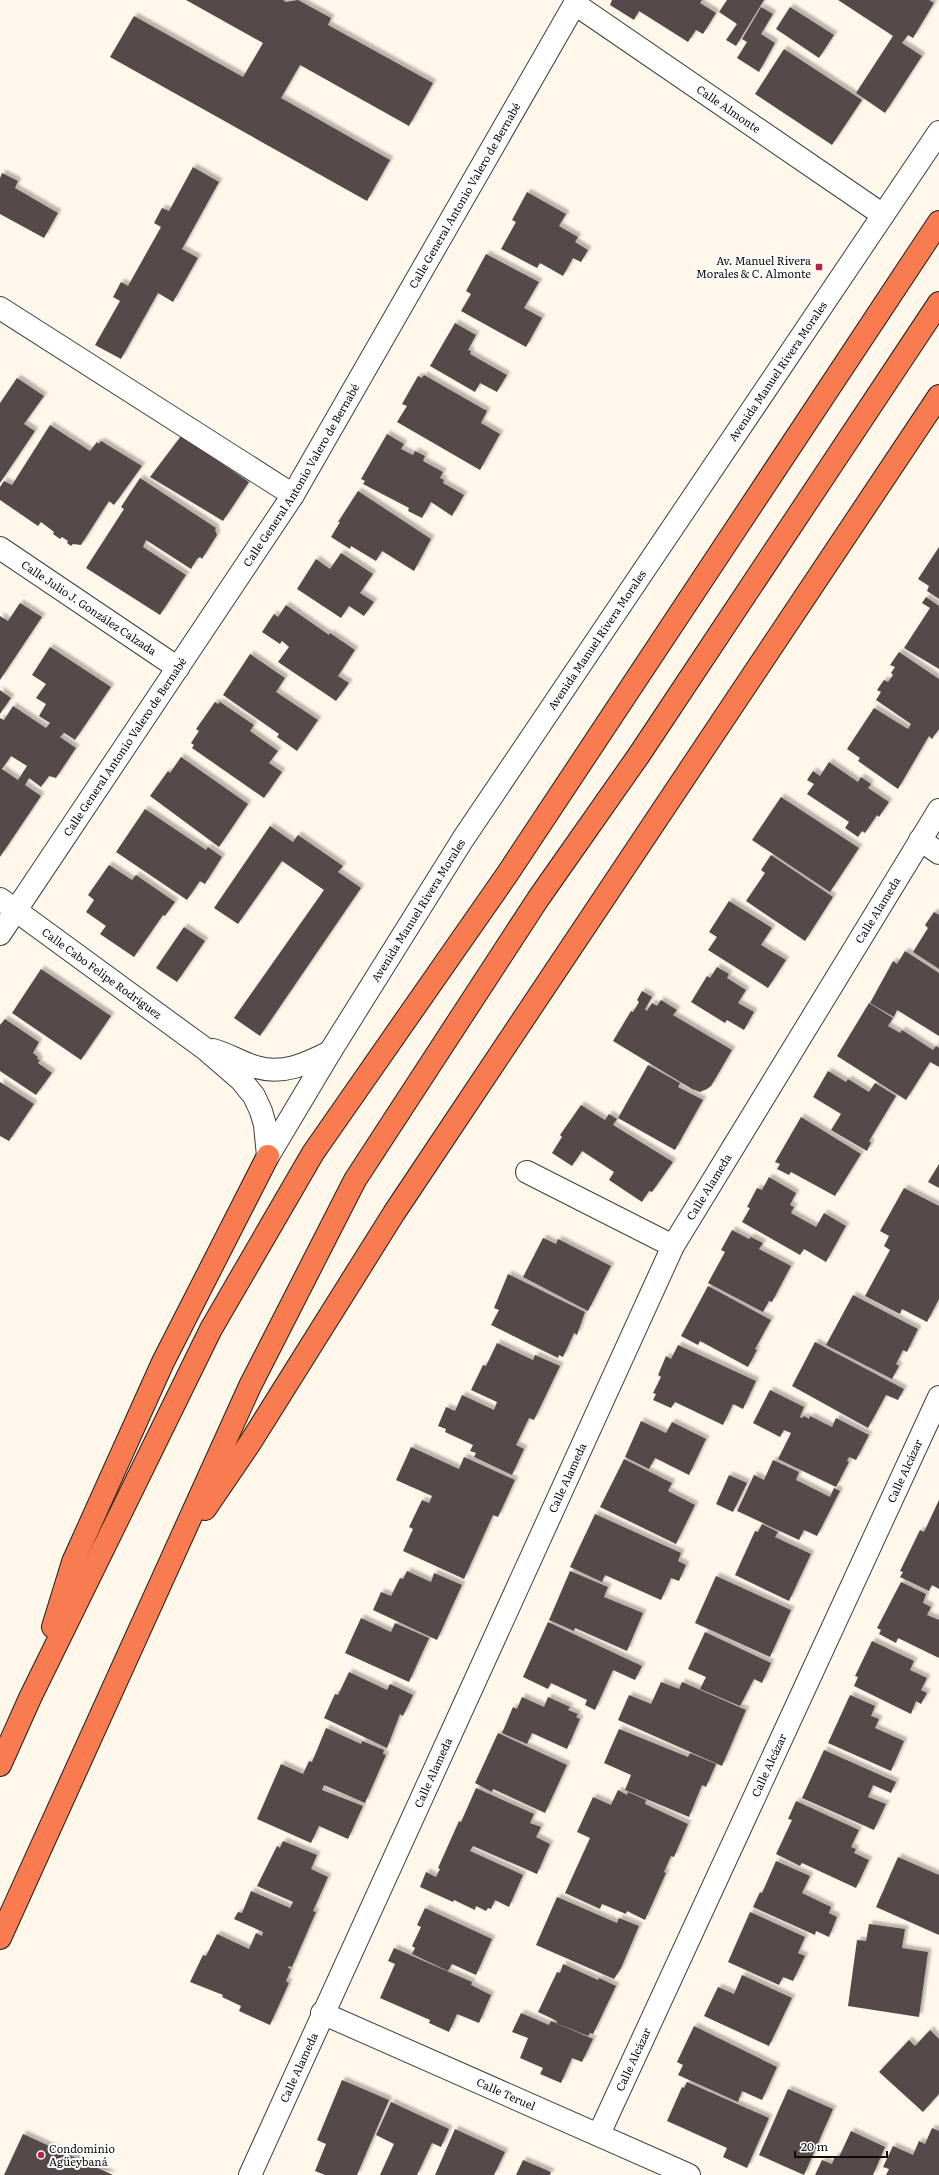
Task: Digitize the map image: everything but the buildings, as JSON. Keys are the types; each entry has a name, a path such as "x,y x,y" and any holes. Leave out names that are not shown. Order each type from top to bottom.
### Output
{"highway":[{"path":"0,1765 30,1698 211,1329 313,1153 508,873 939,222"},
{"path":"0,1938 250,1386 356,1180 538,899 639,755 939,303"},
{"path":"170,1561 250,1443 394,1213 939,396"},
{"path":"30,1698 73,1562 162,1362 268,1156"}],"street":[{"name":"Calle Almonte","path":"576,2 883,215"},
{"name":"Calle General Antonio Valero de Bernabé","path":"0,934 8,904 178,668 294,495 576,2"},
{"name":"Avenida Manuel Rivera Morales","path":"268,1156 330,1052 463,839 939,132"},
{"path":"0,308 294,495"},
{"name":"Calle Julio J. González Calzada","path":"0,548 178,668"},
{"name":"Calle Alameda","path":"250,2175 322,2013 673,1246 939,810"},
{"path":"920,840 939,853"},
{"name":"Calle Cabo Felipe Rodríguez","path":"8,904 204,1048 241,1080 254,1096 265,1125 268,1156"},
{"path":"204,1048 224,1053 256,1067 271,1070 288,1069 306,1064 330,1052"},
{"path":"527,1172 673,1246"},
{"name":"Calle Alcázar","path":"599,2134 939,1397"},
{"name":"Calle Teruel","path":"322,2013 689,2175"}],"place":[{"name":"Av. Manuel Rivera Morales & C. Almonte","path":"819,267"},
{"name":"Condominio Agüeybaná","path":"41,2155"}]}
